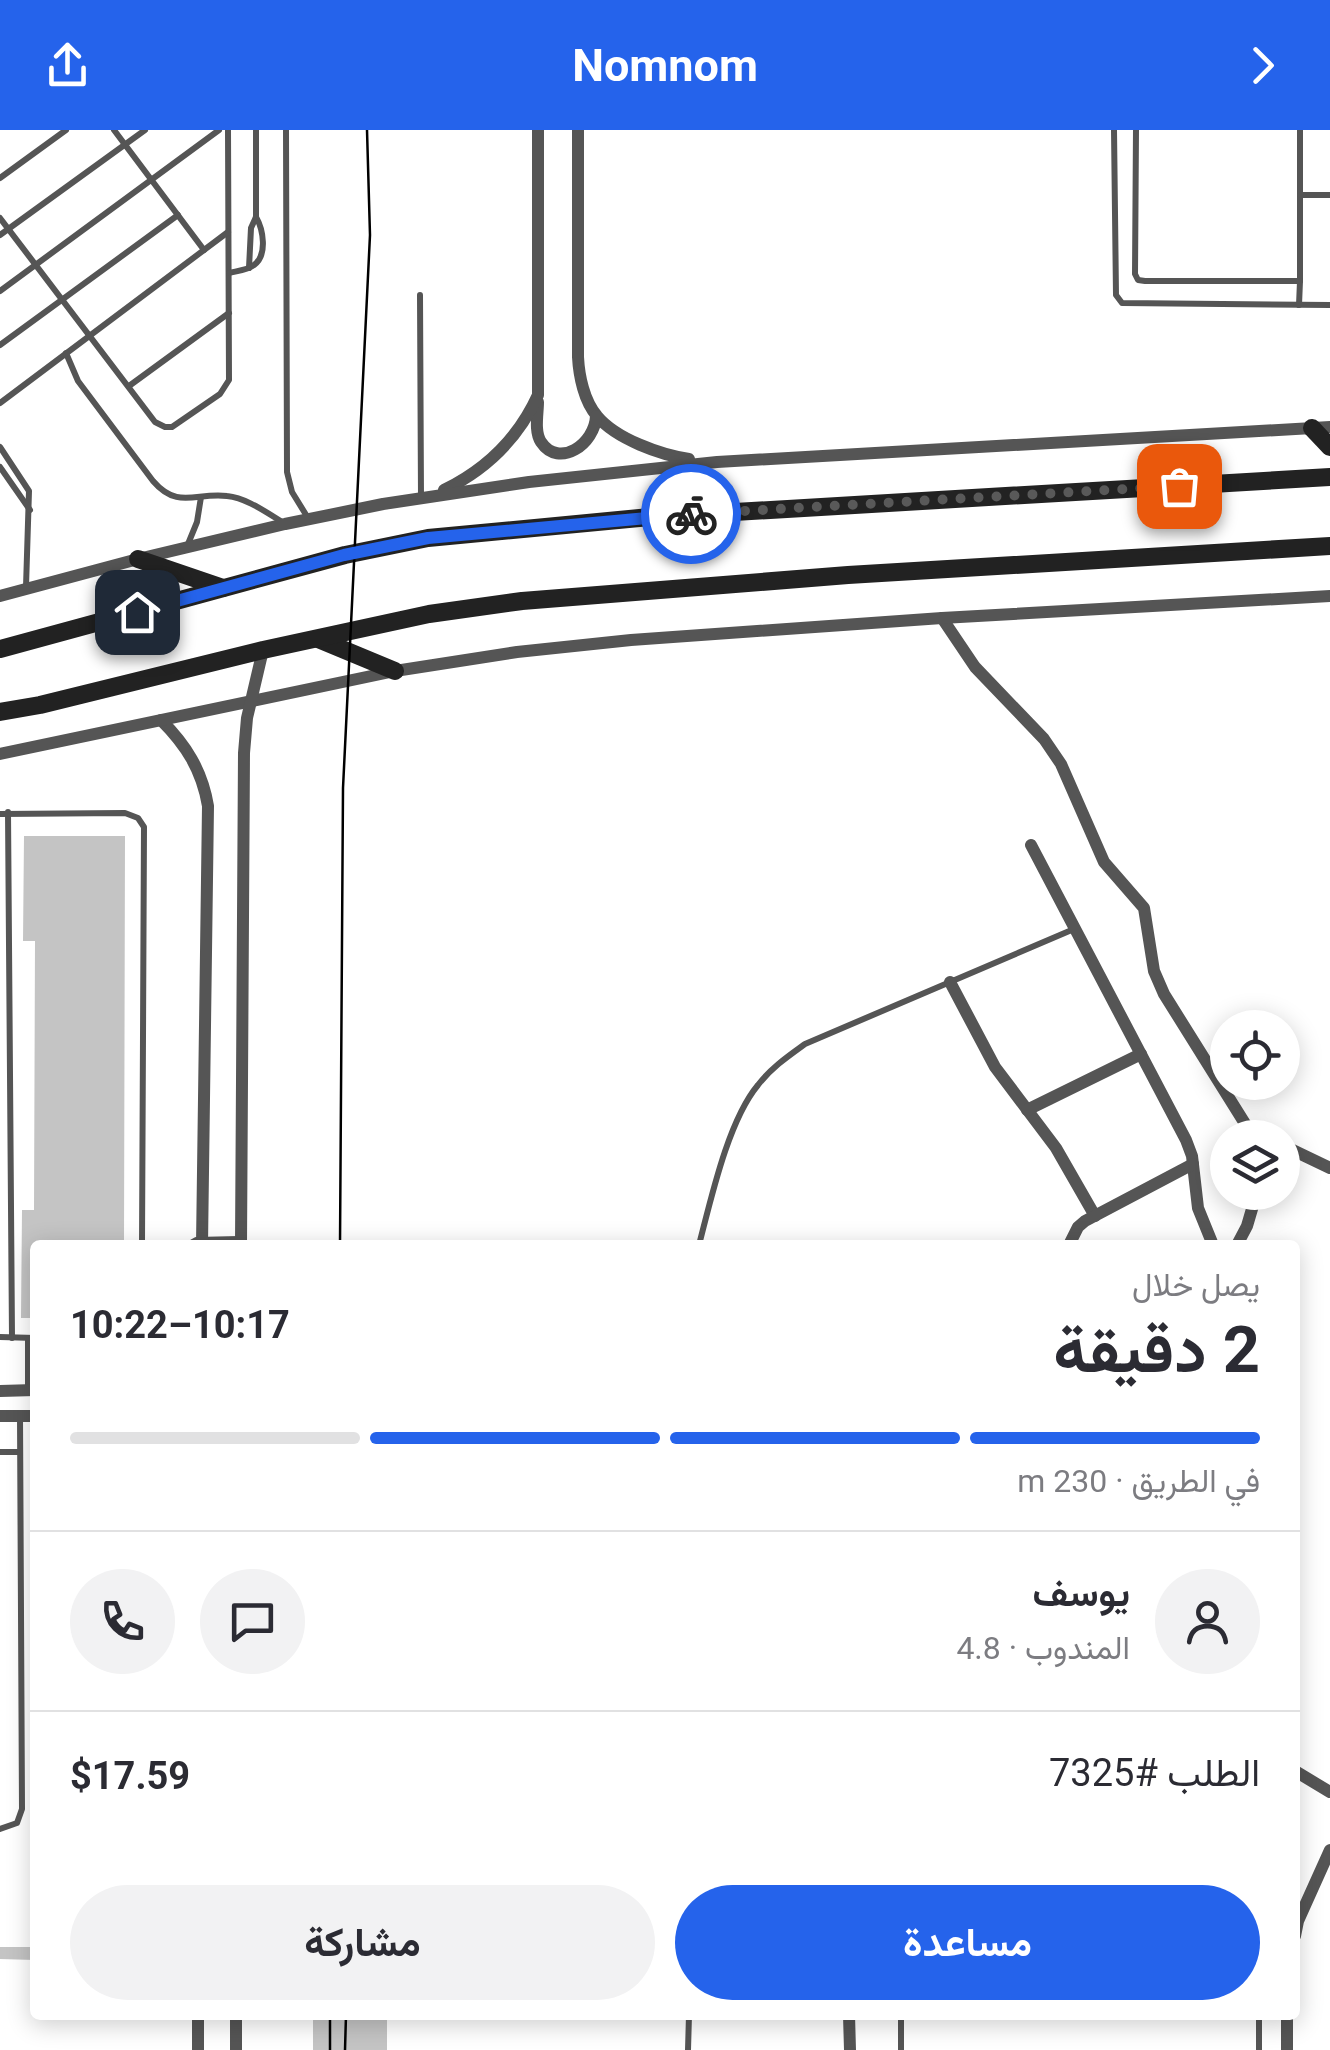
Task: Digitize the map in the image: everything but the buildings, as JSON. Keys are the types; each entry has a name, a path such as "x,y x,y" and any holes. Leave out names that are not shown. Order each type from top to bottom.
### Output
{"main road":[{"path":"1321,428 1330,446"},
{"path":"0,649 344,555 428,538 650,516 1330,477"},
{"path":"1,715 317,638 429,614 522,601 1330,546"},
{"path":"138,558 224,588"},
{"path":"317,638 395,671"}],"street":[{"path":"538,130 538,436 552,451 572,451 585,444 594,431 596,416"},
{"path":"578,130 578,356 584,390 596,416 644,447 680,458 717,462"},
{"path":"421,498 460,482 494,458 520,429 538,394"},
{"path":"0,596 138,558 309,519 421,498 603,473 717,462 1321,428"},
{"path":"0,754 395,671 517,652 942,618 1330,596"},
{"path":"942,618 975,667 1044,739 1061,764 1104,862 1144,908 1154,971 1164,994 1243,1120"},
{"path":"241,1240 244,754 263,650"},
{"path":"161,720 194,760 208,806 202,1240"},
{"path":"1031,844 1186,1140 1198,1208 1211,1240"},
{"path":"950,982 991,1061 1056,1148 1095,1216"},
{"path":"1027,1110 1141,1054"},
{"path":"1300,1154 1330,1168"},
{"path":"1072,1240 1078,1227 1095,1216 1193,1164"},
{"path":"1240,1240 1252,1210"},
{"path":"0,1391 30,1390"},
{"path":"0,1416 30,1416"},
{"path":"1300,1775 1330,1792"},
{"path":"1300,1912 1330,1850"},
{"path":"198,2020 198,2050"},
{"path":"236,2020 236,2050"},
{"path":"849,2020 850,2050"},
{"path":"1287,2020 1287,2050"}],"lane":[{"path":"0,178 66,130"},
{"path":"114,130 204,250"},
{"path":"0,235 144,130"},
{"path":"0,291 220,130"},
{"path":"0,218 155,422 166,427 178,424 220,394 230,375 228,130"},
{"path":"229,273 249,268 251,228 256,217 256,130"},
{"path":"286,130 287,472 292,492 309,519"},
{"path":"1114,130 1118,300 1127,304 1330,305"},
{"path":"1136,130 1138,280 1300,281"},
{"path":"1300,130 1300,305"},
{"path":"1300,195 1330,195"},
{"path":"0,345 178,215"},
{"path":"0,403 229,231"},
{"path":"420,296 421,498"},
{"path":"129,386 230,312"},
{"path":"66,353 78,381 159,488 175,498 240,499 286,524"},
{"path":"0,448 27,485 30,510 26,590"},
{"path":"0,467 30,510"},
{"path":"186,547 201,497"},
{"path":"12,1338 4,813 125,813 138,818 144,827 142,1240"},
{"path":"700,1240 739,1114 756,1086 778,1063 804,1044 1075,929"},
{"path":"0,1338 30,1338"},
{"path":"0,1829 17,1823 22,1809 20,1416"},
{"path":"0,1452 20,1452"},
{"path":"688,2020 688,2050"},
{"path":"901,2020 901,2050"},
{"path":"1258,2020 1259,2050"}],"tram line":[{"path":"340,1240 343,788 370,235 367,130"},
{"path":"330,2020 330,2050"},
{"path":"345,2050 346,2020"}],"way so far":[{"path":"691,514 1179,486"}],"route":[{"path":"137,612 344,555 428,538 691,514"}]}
